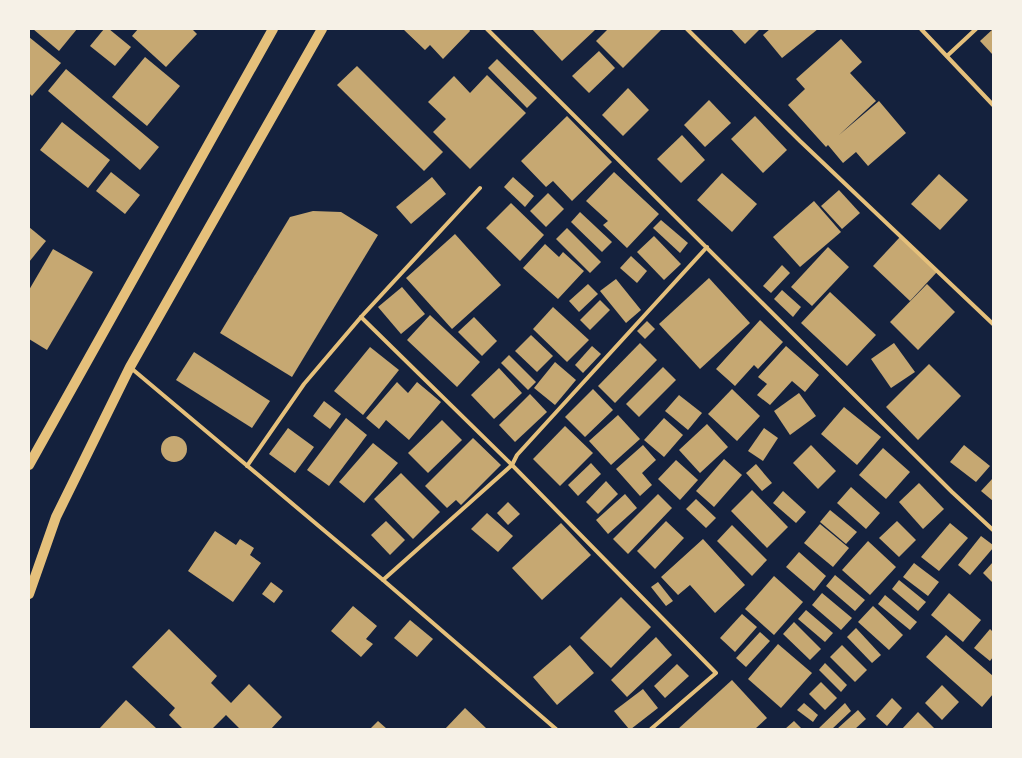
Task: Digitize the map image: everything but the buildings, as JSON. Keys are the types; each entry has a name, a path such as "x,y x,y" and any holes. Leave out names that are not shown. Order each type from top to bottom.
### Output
{"main road":[{"path":"29,465 272,29"},
{"path":"29,594 56,517 130,367 322,29"}],"street":[{"path":"487,29 952,492 993,530"},
{"path":"687,29 800,141 993,324"},
{"path":"921,29 993,105"},
{"path":"947,56 976,29"},
{"path":"247,466 304,384 361,317 480,188"},
{"path":"383,580 512,465 517,455 707,247"},
{"path":"361,317 512,465 716,673 651,729"},
{"path":"130,367 383,580 556,729"}]}
